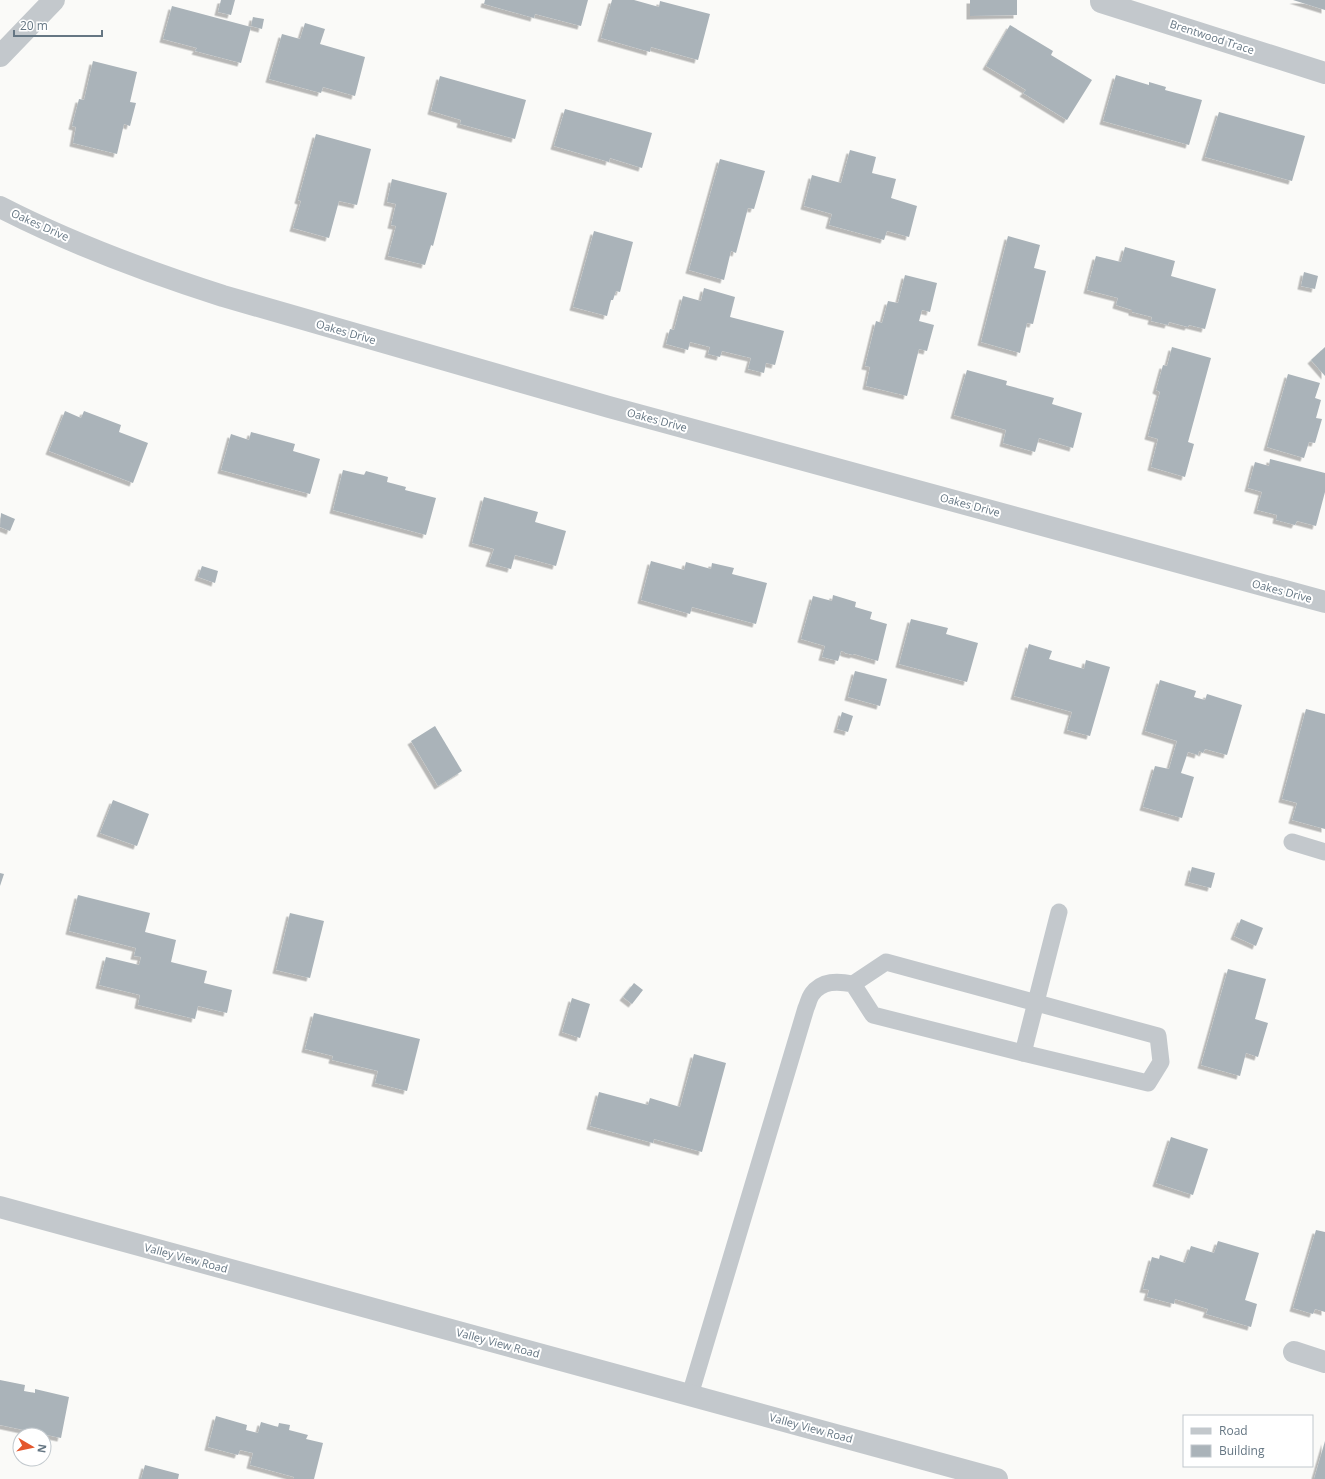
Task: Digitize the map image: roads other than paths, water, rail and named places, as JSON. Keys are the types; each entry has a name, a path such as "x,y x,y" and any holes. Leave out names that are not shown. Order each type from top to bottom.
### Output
{"street":[{"path":"0,56 54,0"},
{"name":"Brentwood Trace","path":"1101,0 1100,2 1325,73"},
{"name":"Oakes Drive","path":"0,207 52,231 131,264 223,296 609,407 1325,602"},
{"name":"Valley View Road","path":"0,1207 997,1479"},
{"path":"1294,1352 1325,1362"}],"lane":[{"path":"1292,842 1325,852"},
{"path":"1023,1053 1059,912"},
{"path":"690,1395 806,1008 812,993 824,984 836,981 853,984 886,962 1158,1036 1161,1062 1148,1083 1023,1053 873,1015 853,984"}]}
